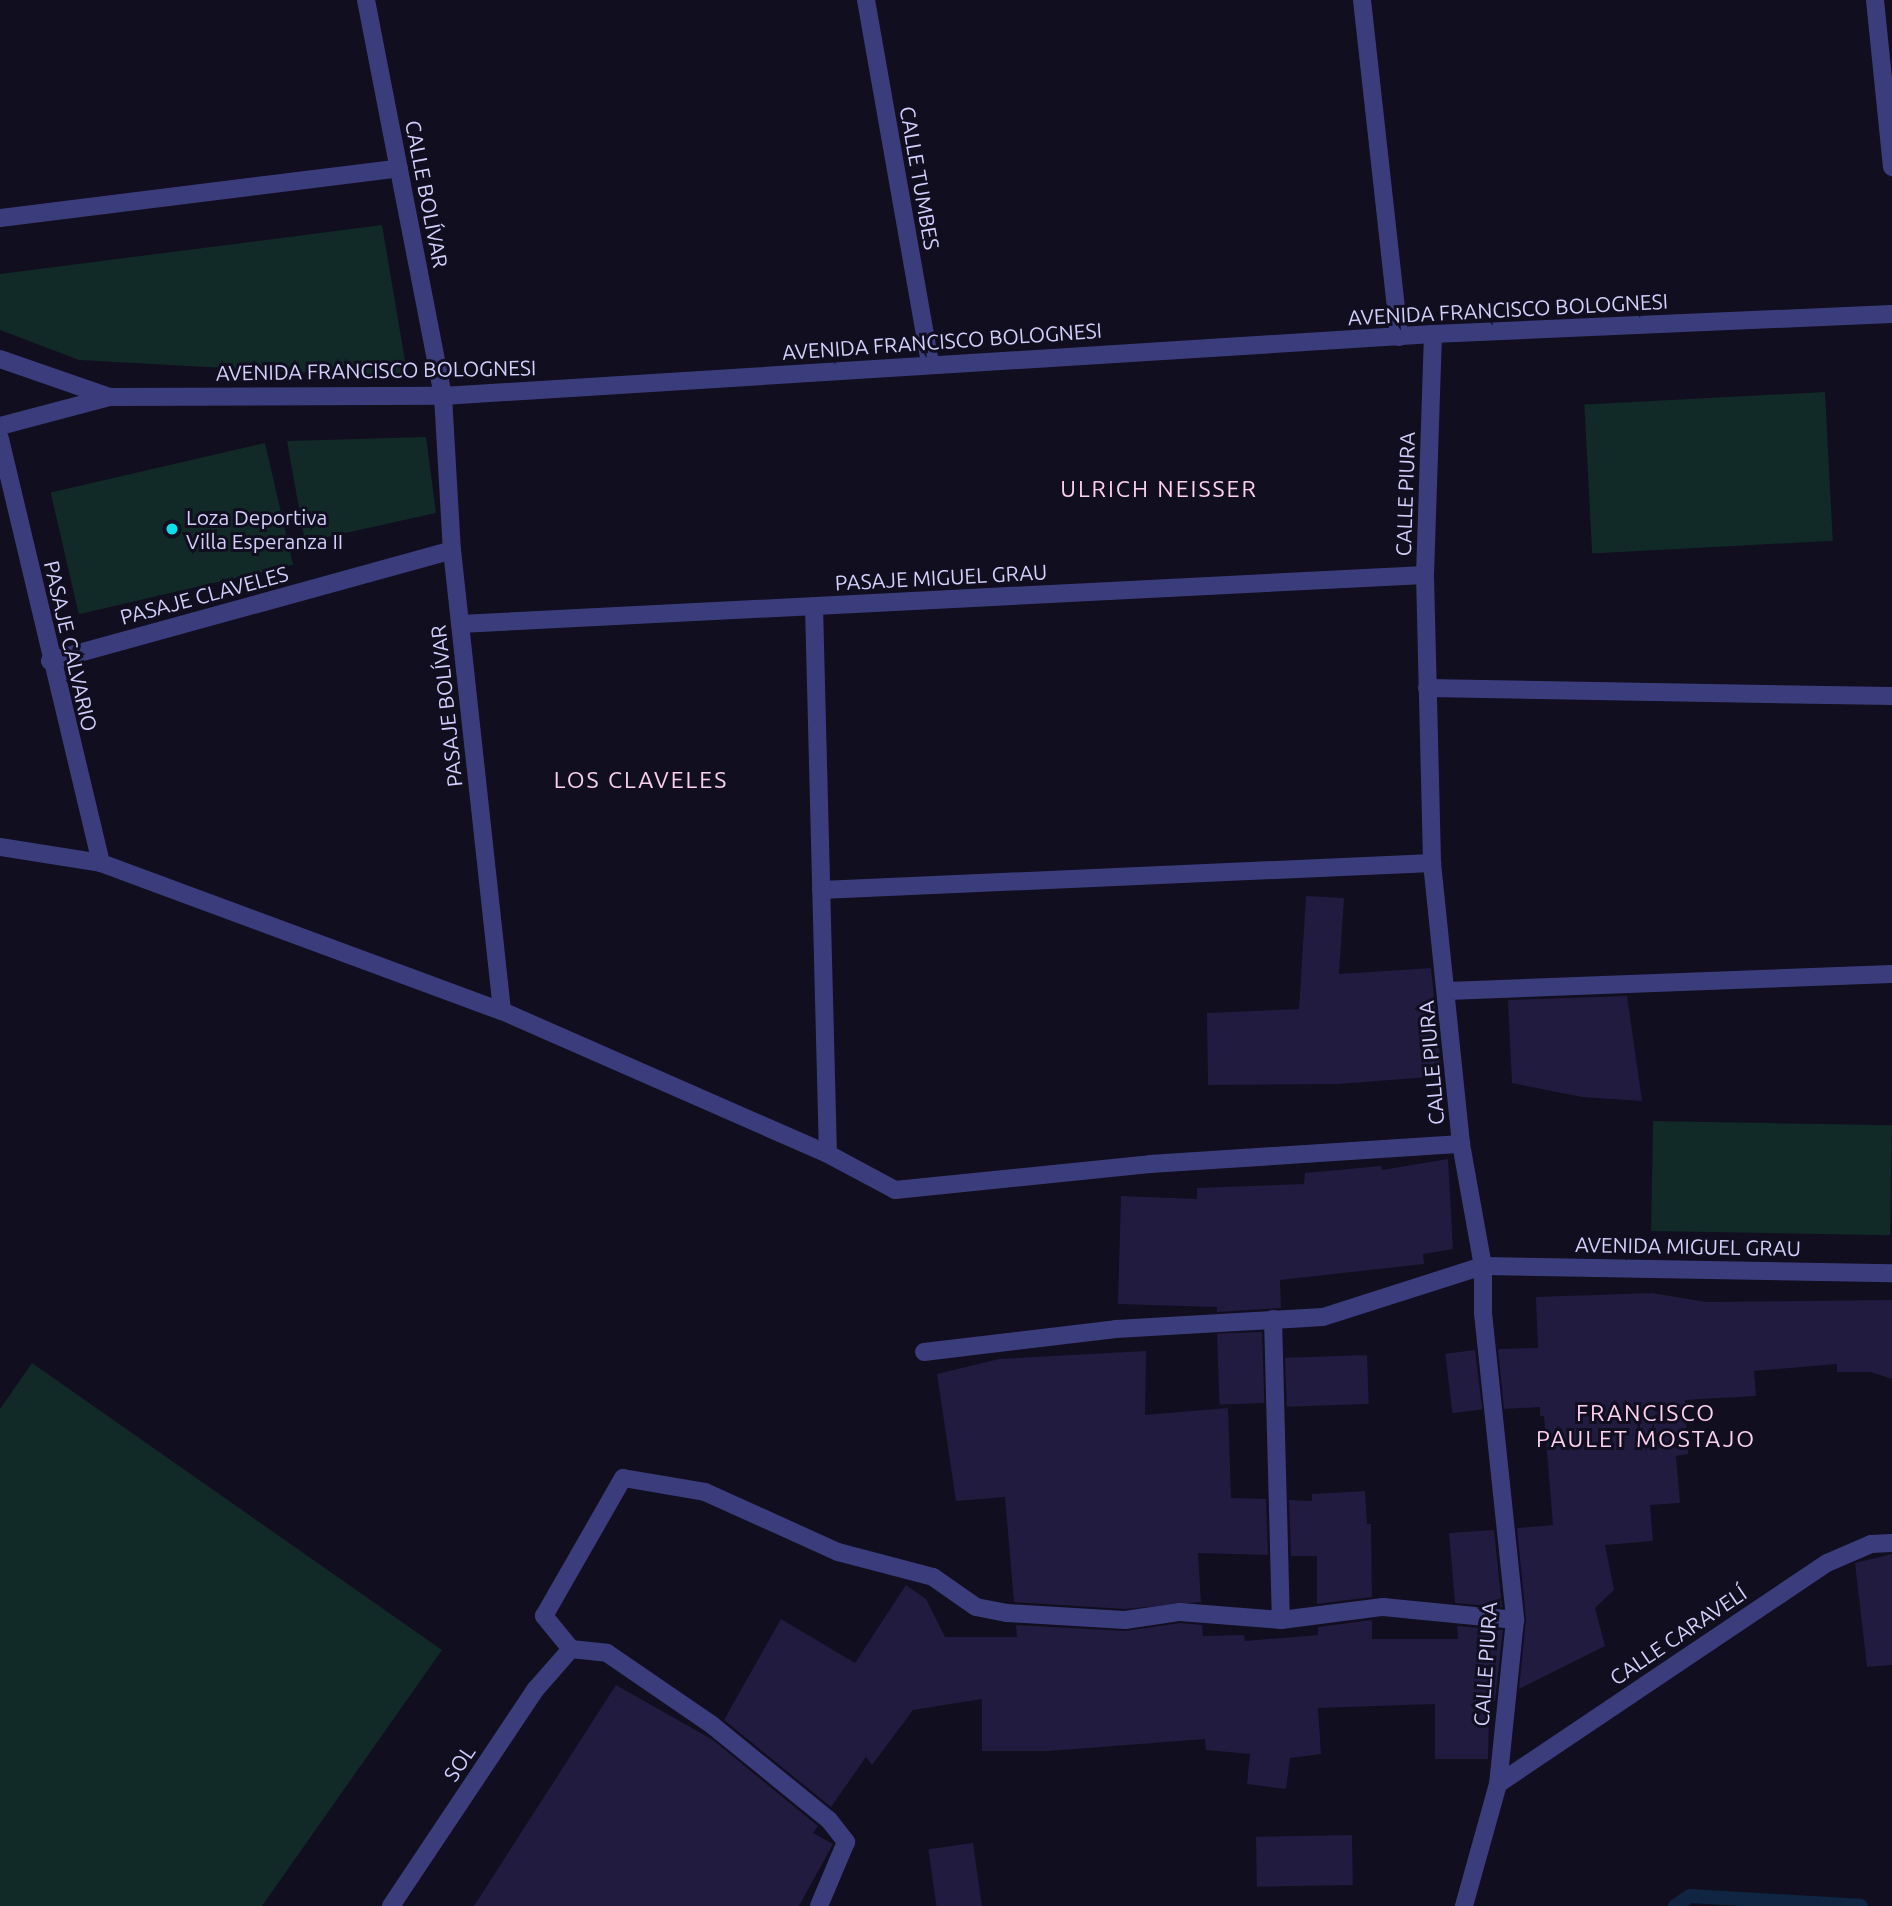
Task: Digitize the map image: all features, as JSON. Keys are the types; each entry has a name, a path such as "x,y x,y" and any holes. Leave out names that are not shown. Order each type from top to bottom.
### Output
{"street":[{"name":"CALLE BOLÍVAR","path":"366,0 443,396"},
{"name":"CALLE TUMBES","path":"866,0 930,364"},
{"path":"1362,0 1399,337"},
{"path":"1875,0 1892,167"},
{"path":"0,218 399,168"},
{"name":"AVENIDA FRANCISCO BOLOGNESI","path":"0,359 110,397 443,396 1433,334 1892,314"},
{"name":"CALLE PIURA","path":"1433,334 1425,575 1432,863 1448,991 1461,1144 1483,1266 1483,1314 1515,1620 1498,1784 1464,1906"},
{"name":"PASAJE BOLÍVAR","path":"443,396 452,550 502,1011"},
{"path":"0,426 110,397"},
{"name":"PASAJE CALVARIO","path":"0,439 50,661 101,863"},
{"name":"PASAJE CLAVELES","path":"50,661 452,550"},
{"name":"PASAJE MIGUEL GRAU","path":"460,624 1425,575"},
{"path":"814,606 828,1154"},
{"path":"1427,688 1892,696"},
{"path":"0,847 101,863 502,1011 828,1154 895,1190 1150,1164 1461,1144"},
{"path":"821,890 1432,863"},
{"path":"1448,991 1892,974"},
{"name":"AVENIDA MIGUEL GRAU","path":"924,1352 1116,1329 1323,1317 1483,1266 1892,1273"},
{"path":"1273,1319 1281,1620"},
{"path":"819,1906 846,1842 808,1800 607,1653 571,1650 544,1616 623,1478 705,1492 838,1552 933,1577 976,1607 1007,1613 1125,1620 1180,1612 1281,1620 1383,1608 1515,1620"},
{"name":"CALLE CARAVELÍ","path":"1498,1784 1827,1563 1871,1544 1892,1543"},
{"name":"SOL","path":"391,1906 535,1690 571,1650"},
{"path":"830,1884 836,1906"}],"green space":[{"path":"382,225 408,378 79,360 0,330 0,274"},
{"path":"1825,392 1833,541 1592,553 1584,405"},
{"path":"426,437 436,513 305,542 287,441"},
{"name":"Loza Deportiva Villa Esperanza II","path":"265,443 293,565 79,614 51,492"},
{"path":"1653,1121 1892,1125 1890,1235 1651,1231"},
{"path":"32,1363 442,1650 262,1906 0,1906 0,1409"}],"building":[{"path":"1306,896 1344,898 1339,974 1431,968 1442,1076 1338,1084 1208,1085 1207,1013 1299,1009"},
{"path":"1627,996 1642,1101 1582,1097 1512,1083 1508,1000"},
{"path":"1448,1159 1453,1249 1423,1254 1424,1264 1280,1280 1281,1308 1217,1312 1217,1307 1118,1304 1121,1196 1197,1199 1197,1188 1304,1184 1305,1173 1381,1166 1382,1170"},
{"path":"1652,1293 1707,1302 1892,1300 1892,1379 1871,1372 1837,1372 1837,1364 1754,1371 1756,1396 1685,1400 1688,1454 1676,1456 1680,1503 1650,1505 1653,1541 1605,1545 1614,1590 1595,1608 1605,1646 1519,1689 1526,1619 1517,1528 1553,1525 1544,1416 1540,1416 1540,1407 1504,1409 1498,1349 1538,1348 1536,1297"},
{"path":"1262,1332 1264,1403 1220,1405 1217,1334"},
{"path":"1475,1350 1482,1410 1453,1413 1445,1354"},
{"path":"1146,1351 1145,1415 1228,1408 1231,1498 1266,1499 1268,1555 1198,1553 1201,1602 1125,1609 1014,1602 1005,1497 956,1501 937,1374 999,1359"},
{"path":"1367,1355 1369,1404 1287,1407 1285,1358"},
{"path":"1365,1491 1367,1524 1371,1524 1372,1597 1317,1604 1317,1556 1291,1556 1289,1500 1312,1501 1312,1494"},
{"path":"1494,1530 1502,1607 1455,1603 1449,1533"},
{"path":"1892,1554 1892,1665 1867,1667 1855,1563"},
{"path":"906,1585 926,1599 945,1637 1017,1637 1016,1625 1125,1631 1180,1623 1202,1625 1203,1636 1244,1635 1245,1641 1318,1635 1318,1627 1372,1620 1372,1639 1458,1639 1457,1626 1503,1630 1495,1701 1489,1705 1488,1759 1435,1759 1435,1704 1318,1708 1321,1754 1290,1758 1286,1789 1247,1784 1250,1754 1206,1750 1205,1739 1049,1751 982,1751 982,1699 913,1710 872,1765 866,1757 831,1807 724,1720 781,1619 855,1663"},
{"path":"616,1685 713,1740 818,1826 813,1833 833,1844 799,1906 474,1906"},
{"path":"1352,1835 1353,1885 1257,1887 1256,1837"},
{"path":"973,1843 982,1906 936,1906 928,1849"}],"waterway":[{"path":"1675,1906 1690,1896 1861,1906"}],"place":[{"name":"Loza Deportiva Villa Esperanza II","path":"172,529"}],"district":[{"name":"ULRICH NEISSER","path":"1159,489"},
{"name":"LOS CLAVELES","path":"641,780"},
{"name":"FRANCISCO PAULET MOSTAJO","path":"1646,1426"}]}
